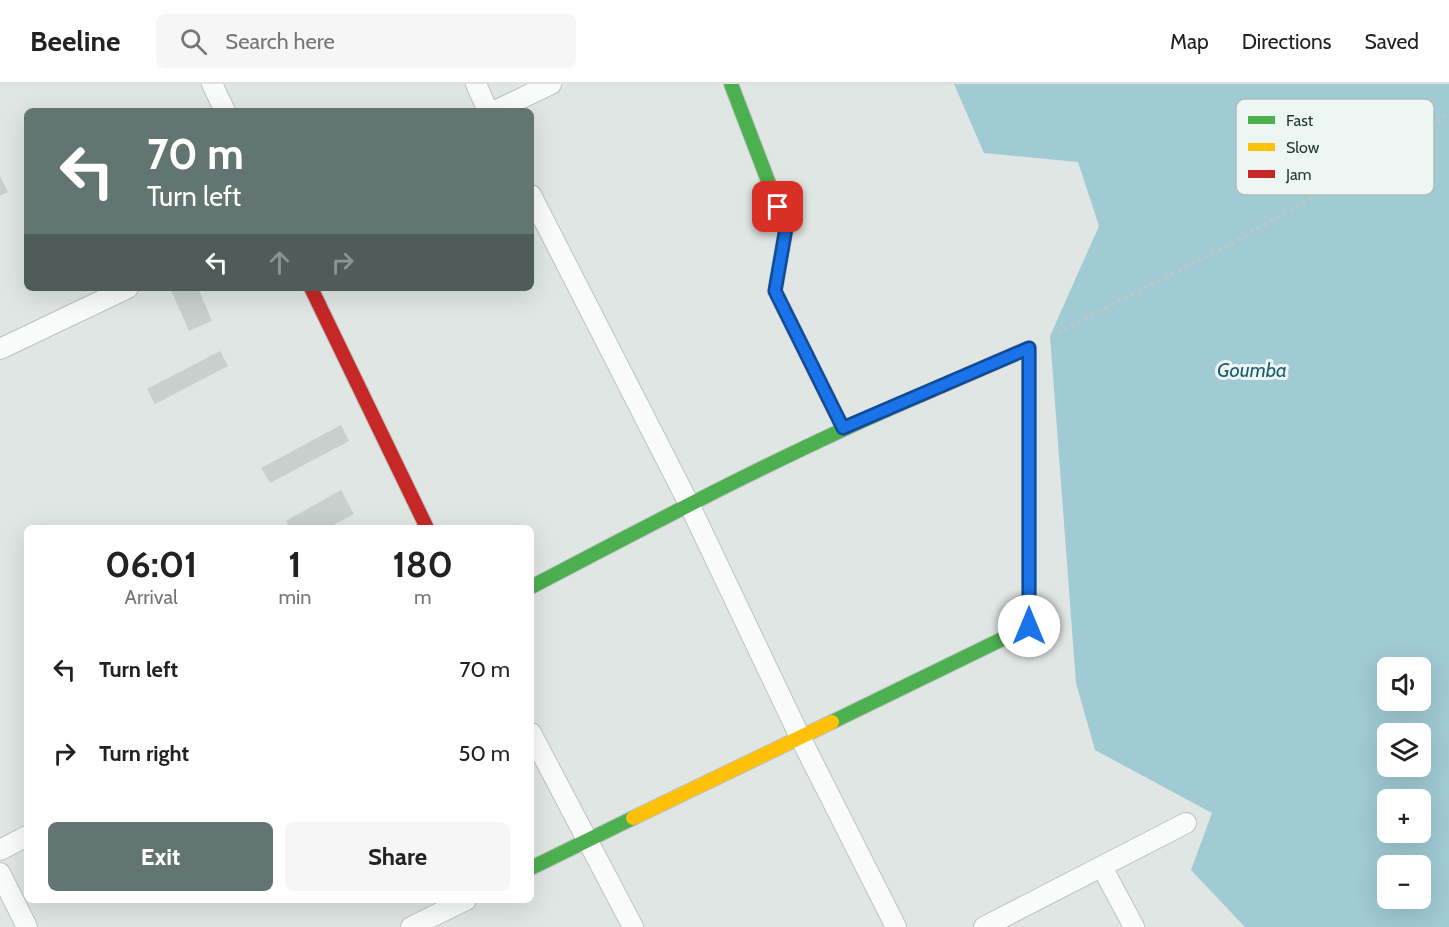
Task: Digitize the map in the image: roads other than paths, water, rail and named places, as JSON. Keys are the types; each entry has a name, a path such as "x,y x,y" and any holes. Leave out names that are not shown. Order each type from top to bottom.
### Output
{"street":[{"path":"212,84 224,108"},
{"path":"476,84 487,108"},
{"path":"501,108 551,84"},
{"path":"731,84 786,228 775,291 843,428"},
{"path":"534,201 689,504 800,737 896,927"},
{"path":"0,349 122,291"},
{"path":"312,291 426,525"},
{"path":"534,585 689,504 843,428 1029,348 1029,626 534,866"},
{"path":"534,739 633,927"},
{"path":"984,927 1186,823"},
{"path":"0,850 24,838"},
{"path":"1102,867 1134,927"},
{"path":"0,873 27,927"},
{"path":"411,927 459,903"}],"water":[{"name":"Goumba","path":"954,84 1449,84 1449,927 1245,927 1191,870 1212,813 1095,750 1076,683 1050,336 1099,226 1078,162 984,153"}]}
